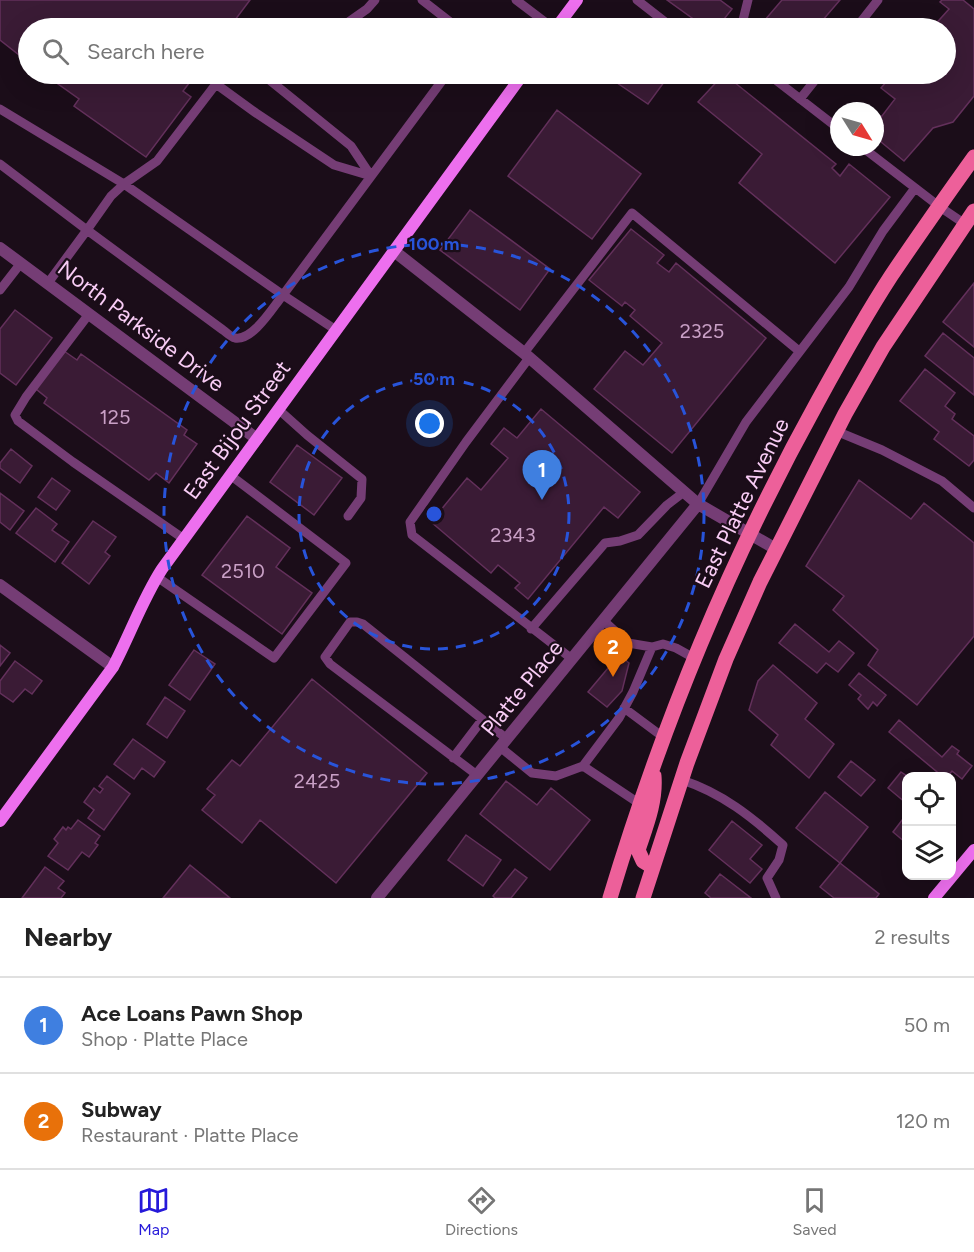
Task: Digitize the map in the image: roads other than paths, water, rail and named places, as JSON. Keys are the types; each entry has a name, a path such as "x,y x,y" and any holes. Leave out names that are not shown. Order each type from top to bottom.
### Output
{"main road":[{"name":"East Platte Avenue","path":"610,898 663,737 732,568 788,457 847,350 891,276 973,159"},
{"path":"644,898 681,780 726,659 776,549 836,431 883,347 974,210"},
{"path":"653,765 655,788 652,807 638,850 643,861 653,867"}],"street":[{"path":"563,18 577,0"},
{"name":"East Bijou Street","path":"0,821 113,667 157,577 514,84"},
{"name":"North Parkside Drive","path":"0,248 257,439"},
{"path":"394,251 526,356 698,504 776,549"},
{"name":"Platte Place","path":"377,898 698,504"},
{"path":"0,585 113,667"},
{"path":"934,898 974,850"}],"lane":[{"path":"354,18 375,0"},
{"path":"422,0 445,18"},
{"path":"516,0 541,18"},
{"path":"637,0 660,18"},
{"path":"744,18 748,0"},
{"path":"864,18 878,0"},
{"path":"48,284 111,196 157,161 216,84 334,165 371,176"},
{"path":"274,84 351,146 371,176"},
{"path":"0,164 223,330 235,338 246,336 255,331 283,295 440,84"},
{"path":"781,84 830,122"},
{"path":"800,99 812,84"},
{"path":"0,109 124,184 336,330"},
{"path":"874,156 965,224"},
{"path":"698,504 746,422 849,287 883,231 915,188"},
{"path":"572,659 412,535 410,522 526,356 632,213 799,351"},
{"path":"0,290 21,263"},
{"path":"89,314 15,415 18,421 73,462 184,539"},
{"path":"278,409 362,479 361,498 348,516"},
{"path":"836,431 882,450 942,481 974,508"},
{"path":"157,577 274,658 346,564 230,475"},
{"path":"531,629 605,543 638,535 667,505 684,492"},
{"path":"603,620 628,643 652,647 663,644 694,658"},
{"path":"477,776 330,664 325,657 350,622 363,624 482,720 532,773 556,776 583,766 624,708 652,647"},
{"path":"624,708 663,737"},
{"path":"453,758 482,720"},
{"path":"583,766 640,804"},
{"path":"681,780 704,787 725,799 783,845 779,860 767,878 776,898"}],"place":[{"name":"Ace Loans Pawn Shop","path":"542,500"},
{"name":"Subway","path":"613,677"}]}
